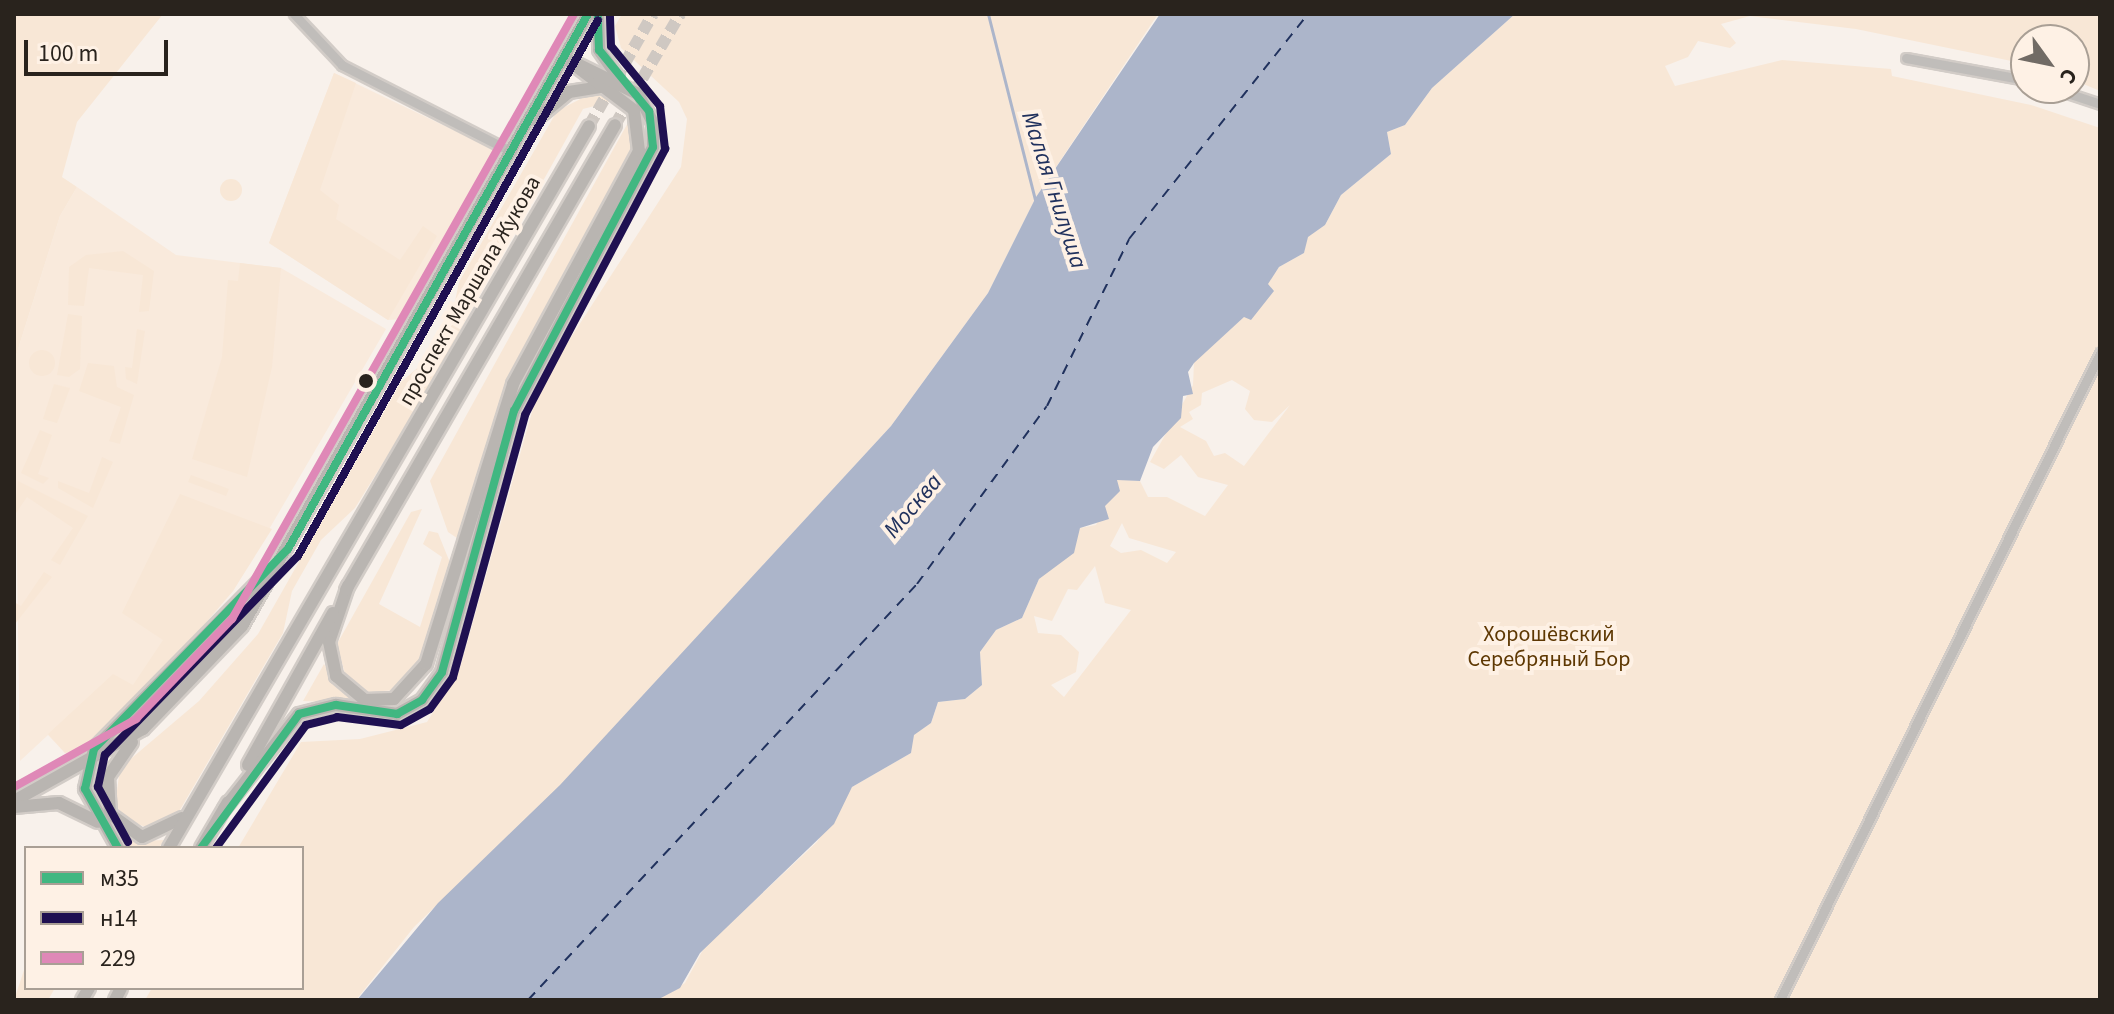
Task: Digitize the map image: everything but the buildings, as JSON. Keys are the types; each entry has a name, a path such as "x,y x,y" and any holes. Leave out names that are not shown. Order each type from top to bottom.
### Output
{"main road":[{"path":"196,800 152,836 132,832 110,814 108,777 143,729 225,648 288,549 588,14"},
{"path":"348,586 329,642 336,676 365,700 394,699 426,664 513,384 639,151 639,121 599,50 598,14"},
{"path":"224,809 299,714 336,705 397,714 433,689 514,411 649,163 649,111 618,88 565,58"},
{"path":"522,134 569,92 618,88"},
{"name":"проспект Маршала Жукова","path":"202,846 348,586 615,125"},
{"name":"проспект Маршала Жукова","path":"170,846 589,126"},
{"path":"117,846 102,826 85,789 86,767 109,728 169,677 288,549"},
{"path":"14,804 86,767 143,729"},
{"path":"14,804 59,803 102,826"}],"street":[{"path":"294,14 342,65 512,152"},
{"path":"1906,58 2010,77"},
{"path":"1780,1000 2100,353"}],"shaded area":[{"path":"334,73 497,151 402,319 388,320 269,243"},
{"path":"77,187 176,255 281,268 386,329 233,591 85,750 65,753 48,735 20,761 14,362 60,216"}],"green space":[{"path":"14,14 163,14 77,122 62,177 77,187 60,216 14,362"},
{"path":"622,14 1158,14 1036,197 988,293 891,426 560,786 414,927 356,1000 145,1000 151,990 304,990 304,846 239,846 301,742 360,739 427,722 460,668 539,387 681,167 687,119 679,102 621,48 615,26"},
{"name":"Хорошёвский Серебряный Бор","path":"1515,14 2100,14 2100,91 2090,87 2090,24 2010,24 2010,61 1856,29 1750,16 1721,24 1736,43 1730,48 1698,41 1688,57 1665,66 1675,86 1782,60 1891,69 1892,76 2010,101 2010,104 2031,105 2100,128 2100,1000 657,1000 685,983 704,948 817,842 852,787 911,753 913,735 931,723 938,702 965,699 982,685 980,652 996,630 1022,618 1039,579 1080,528 1096,525 1117,479 1140,481 1148,497 1167,497 1205,516 1228,485 1198,477 1181,455 1164,469 1150,462 1193,385 1194,362 1245,316 1279,267 1304,253 1307,237 1325,225 1341,195 1391,154 1387,132 1405,125 1432,88","holes":["1232,380 1250,391 1245,409 1254,420 1272,422 1290,405 1244,466 1225,453 1214,456 1206,441 1180,427 1193,419 1189,412 1201,405 1202,393","1122,523 1129,538 1176,552 1167,563 1141,550 1121,553 1110,546","1095,566 1105,603 1131,610 1064,697 1051,685 1076,672 1079,652 1061,635 1038,633 1034,616 1052,621 1068,589 1077,590"]},
{"path":"334,73 356,83 320,190 339,205 336,219 400,260 423,226 437,236 388,320 269,243"},
{"path":"592,93 612,99 627,113 610,102 583,109 414,413 355,508 321,540 292,591 283,633 177,815 150,828 133,823 115,806 120,768 199,701 258,634 401,382 421,365 453,311 459,282 557,111"},
{"path":"630,119 631,152 508,383 457,538 448,532 430,481"},
{"path":"231,179 239,182 242,190 239,198 231,201 223,198 220,190 223,182"},
{"path":"123,251 154,271 149,311 139,312 143,275 89,268 84,306 68,305 69,267 86,255"},
{"path":"240,263 281,268 272,367 247,477 192,459 222,357 228,280 238,281"},
{"path":"68,314 82,316 80,369 69,377 57,375"},
{"path":"137,329 145,331 137,384 126,379 125,367 132,368"},
{"path":"42,350 51,354 55,363 51,372 42,376 33,372 29,363 33,354"},
{"path":"88,363 114,366 117,387 134,395 120,444 109,441 121,407 79,391"},
{"path":"54,384 70,388 57,423 43,419"},
{"path":"40,430 52,435 38,474 49,478 43,484 21,473"},
{"path":"102,457 113,462 93,508 58,488 58,481 89,493"},
{"path":"191,475 229,489 226,496 188,482"},
{"path":"18,481 88,516 60,565 51,560 73,528 27,497 14,516"},
{"path":"180,494 272,529 233,591 163,673 85,750 65,753 48,734 113,674 133,685 163,640 122,613"},
{"path":"422,509 379,604 420,627 442,557 423,544 429,531 438,533 453,570 421,662 397,690 368,692 345,674 337,644 411,512"},
{"path":"44,572 52,577 15,624 14,602 21,606"},
{"path":"324,664 337,686 357,703 303,701"},
{"path":"101,778 109,819 140,841 164,840 160,846 125,846 93,794 91,782"},
{"path":"24,970 24,990 54,990 48,1000 14,1000"}],"water":[{"name":"Москва","path":"1160,14 1515,14 1432,88 1405,125 1387,132 1391,154 1341,195 1325,225 1308,237 1304,253 1279,267 1268,284 1274,291 1251,320 1244,317 1194,363 1188,372 1193,394 1183,396 1181,418 1153,447 1140,481 1117,480 1120,491 1105,506 1109,519 1080,528 1074,553 1039,579 1022,618 996,630 980,652 982,685 965,699 938,702 931,723 914,735 911,753 852,787 834,824 700,953 680,988 657,1000 357,1000 438,903 560,785 891,426 988,293 1036,197"}],"waterway":[{"name":"Малая Гнилуша","path":"988,14 1035,200"}],"ferry route":[{"path":"528,1000 917,584 1047,406 1129,239 1308,14"}],"tunnel":[{"path":"589,126 653,14"},
{"path":"615,125 680,14"}],"transit line":[{"name":"229","path":"14,787 136,719 232,619 574,14"},
{"name":"м35","path":"117,846 85,789 94,749 288,549 588,14"},
{"name":"м35","path":"202,846 299,714 336,705 397,714 422,700 442,672 514,411 653,147 649,111 599,50 598,14"},
{"name":"н14","path":"217,846 306,725 337,717 401,725 430,709 453,677 525,415 665,149 660,106 611,46 610,14"},
{"name":"н14","path":"128,842 98,787 105,755 298,556 598,20"}]}
